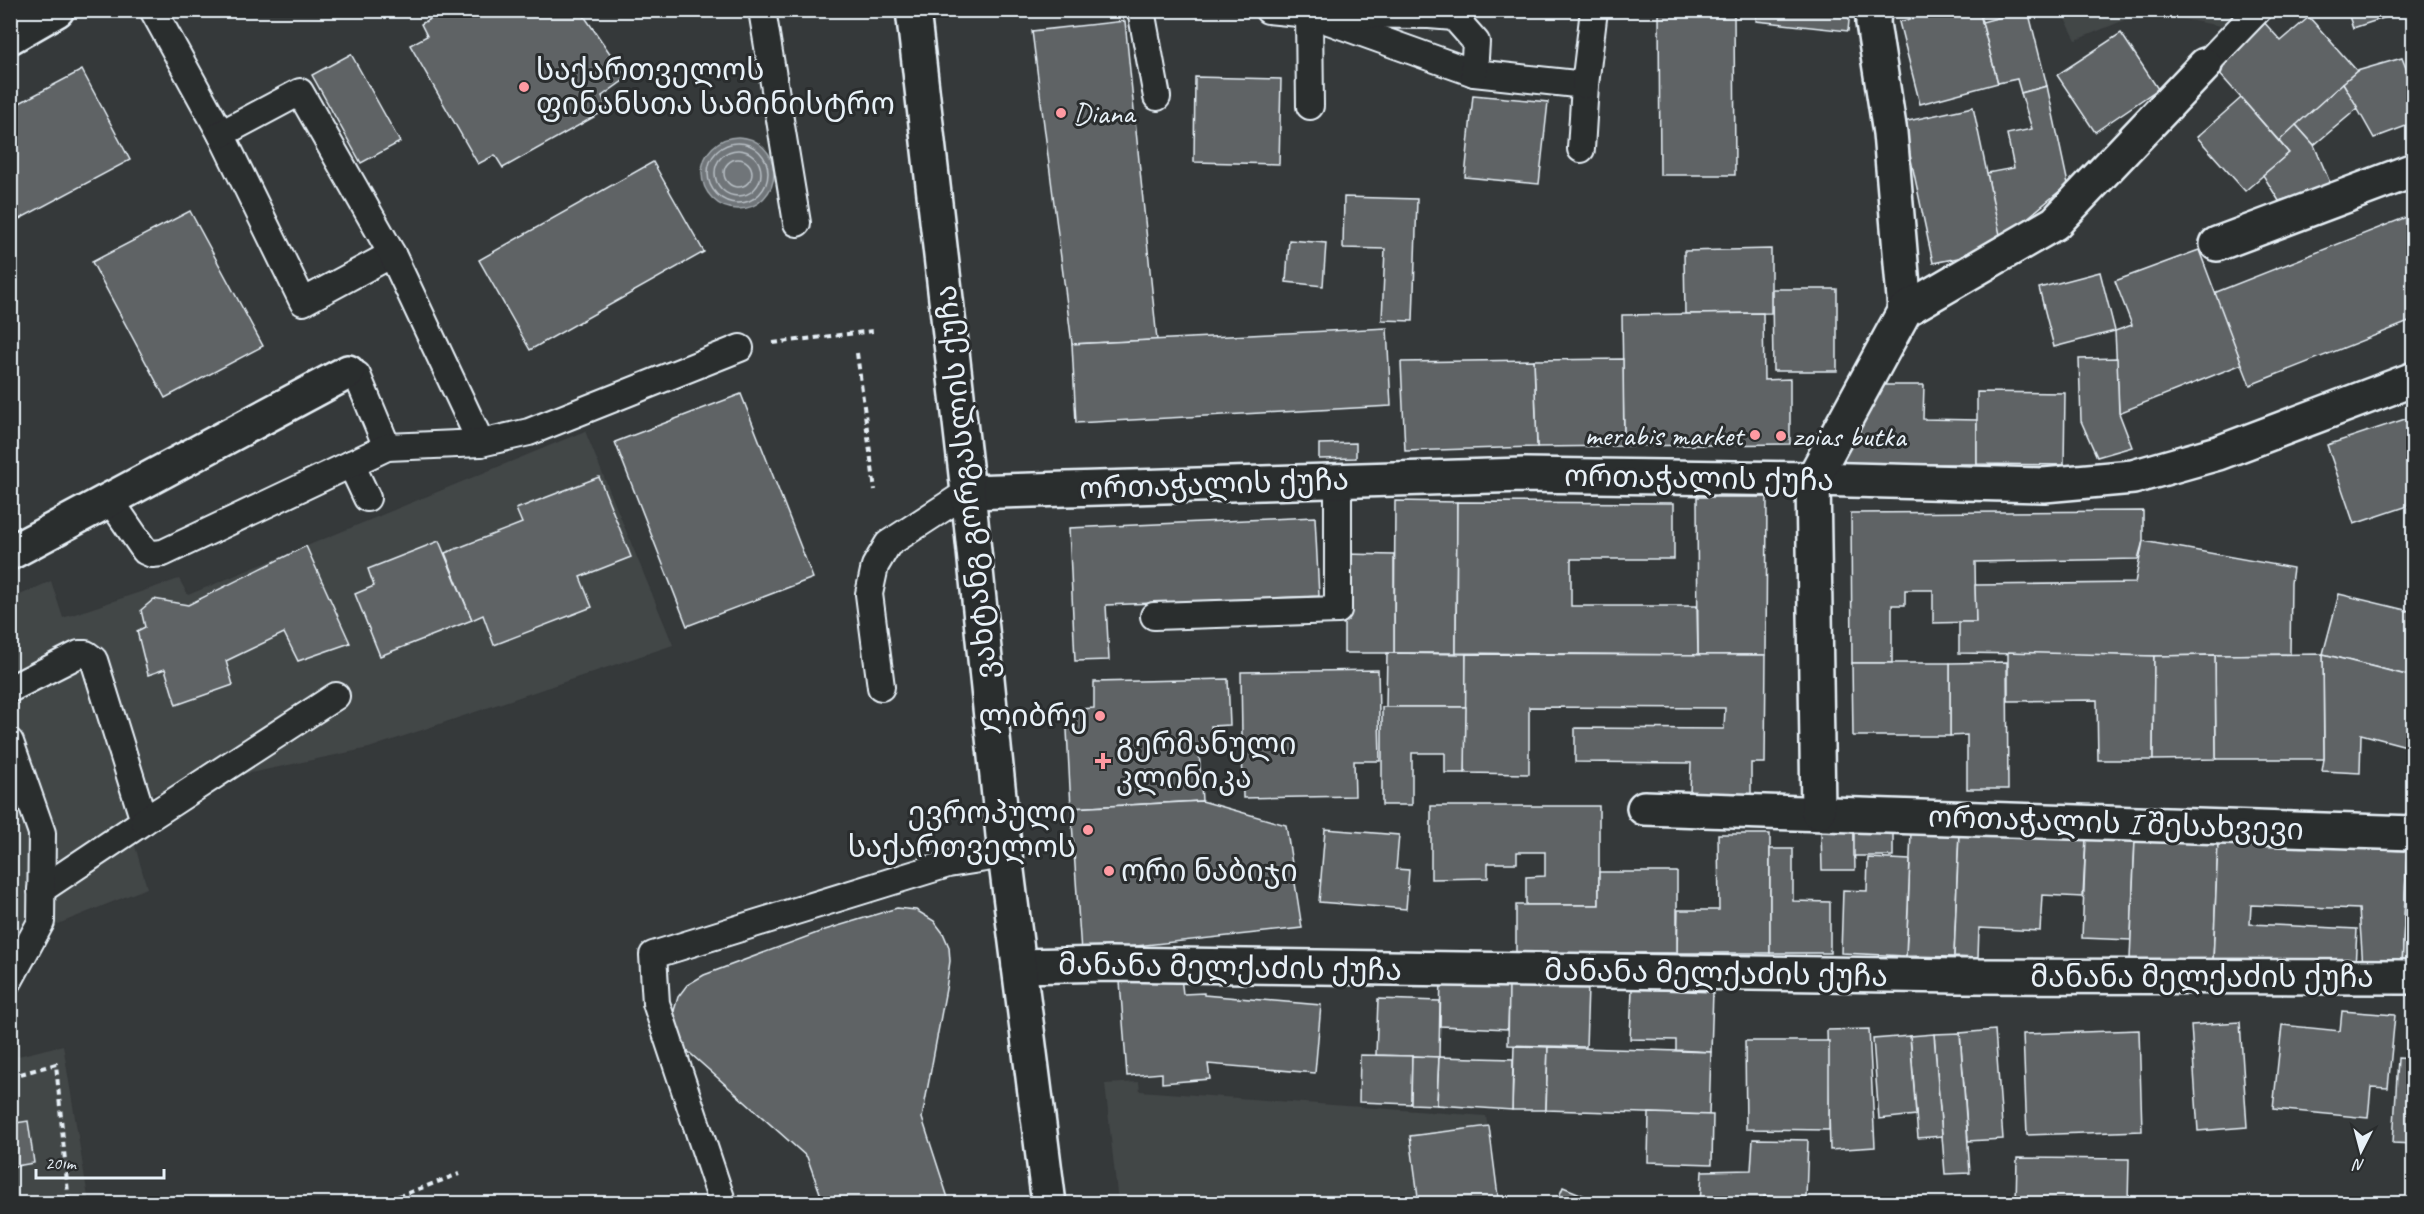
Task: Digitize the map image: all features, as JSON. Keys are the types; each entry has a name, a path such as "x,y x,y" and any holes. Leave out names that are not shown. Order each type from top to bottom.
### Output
{"street":[{"path":"10,37 57,10"},
{"name":"ვახტანგ გორგასლის ქუჩა","path":"913,10 969,492 1005,855 1049,1203"},
{"path":"1874,10 1873,23 1890,134 1905,310"},
{"path":"1818,812 1813,479 1905,310 2055,223 2205,64"},
{"path":"2217,244 2414,170"},
{"path":"10,553 348,372"},
{"name":"ორთაჭალის ქუჩა","path":"969,492 1524,475 2044,485 2133,477 2218,453 2414,379"},
{"name":"ორთაჭალის I შესახვევი","path":"1644,808 2414,833"},
{"name":"მანანა მელქაძის ქუჩა","path":"1018,966 1110,964 1960,976 2414,977"}],"lane":[{"path":"153,10 220,134 303,303 392,254"},
{"path":"762,10 797,223"},
{"path":"1141,10 1157,98"},
{"path":"1268,10 1309,14 1454,17 1476,42 1474,73"},
{"path":"1581,149 1594,10"},
{"path":"2205,64 2258,10"},
{"path":"1309,14 1474,73 1586,85"},
{"path":"1309,14 1310,106"},
{"path":"220,134 300,92 392,254 481,443"},
{"path":"110,500 145,551 152,554 163,554 387,447 481,443 529,432 740,348"},
{"path":"348,372 357,375 387,447"},
{"path":"351,464 367,498"},
{"path":"1154,616 1338,610 1338,481"},
{"path":"881,687 869,594 875,566 888,544 969,492"},
{"path":"10,689 79,654 86,654 94,660 144,821"},
{"path":"41,890 336,696"},
{"path":"10,742 42,833 41,922 10,979"},
{"path":"723,1203 656,1003 653,955 948,864 1005,855"}],"path":[{"path":"740,348 873,331"},
{"path":"857,353 875,490"},
{"path":"10,1077 56,1064 69,1203"},
{"path":"378,1203 459,1174"}],"shaded area":[{"path":"2061,11 2245,11 2221,26 2144,12 2076,40"},
{"path":"585,431 673,645 369,748 122,800 147,888 11,943 11,599 51,581 63,618 179,579 188,595"},
{"path":"63,1045 89,1203 11,1203 10,1058"},
{"path":"1139,1082 1140,1091 1486,1116 1499,1203 1118,1203 1105,1084"}],"water":[{"path":"731,137 745,137 764,147 774,166 774,180 764,199 745,209 731,209 712,199 702,180 702,166 712,147"}],"building":[{"name":"საქართველოს ფინანსთა სამინისტრო","path":"445,10 580,10 627,78 602,96 608,109 503,168 495,155 478,164 410,45 427,36 421,24"},
{"path":"1659,10 1734,10 1735,175 1660,175"},
{"path":"1757,10 1850,10 1848,31 1756,21"},
{"path":"1942,10 1979,10 1998,83 1920,104 1899,22"},
{"path":"1999,10 2028,10 2047,86 2021,93 2017,79 1998,83 1982,22 2001,17"},
{"path":"2347,10 2389,10 2390,16 2353,28"},
{"path":"2309,17 2357,71 2279,141 2211,64 2262,20 2281,41"},
{"path":"1125,21 1157,340 1072,344 1032,31"},
{"path":"2121,33 2158,89 2095,132 2057,75"},
{"path":"351,54 400,142 361,163 312,75"},
{"path":"2402,58 2414,88 2414,123 2374,138 2343,83 2357,71"},
{"path":"2414,69 2414,88 2407,72"},
{"path":"82,70 130,160 10,224 10,108"},
{"path":"1195,77 1281,79 1279,164 1194,162"},
{"path":"2343,83 2358,108 2314,145 2296,125"},
{"path":"2047,86 2068,184 2000,241 1987,173 2014,168 2007,134 2032,129 2021,93"},
{"path":"1473,95 1548,102 1539,184 1465,177"},
{"path":"2241,98 2289,153 2245,191 2197,137"},
{"path":"1973,107 2003,249 1933,263 1903,122"},
{"path":"2296,125 2314,145 2331,185 2279,201 2263,175 2289,153 2279,141"},
{"path":"653,162 704,252 530,350 479,260"},
{"path":"1344,197 1417,199 1413,321 1382,320 1385,249 1343,248"},
{"path":"190,211 263,346 165,398 92,262"},
{"path":"2414,214 2414,320 2250,385 2214,293"},
{"path":"1289,240 1326,243 1323,286 1286,282"},
{"path":"1771,249 1771,313 1685,314 1684,251"},
{"path":"2199,250 2242,364 2119,413 2115,331 2132,325 2115,281"},
{"path":"2100,272 2115,331 2054,347 2039,288"},
{"path":"1772,289 1837,289 1837,371 1773,371"},
{"path":"1763,313 1764,380 1790,379 1790,444 1624,446 1622,315"},
{"path":"1387,328 1391,406 1076,423 1072,344"},
{"path":"2117,358 2119,413 2132,447 2097,457 2081,421 2079,359"},
{"path":"1623,359 1624,446 1537,447 1534,360"},
{"path":"1534,360 1537,447 1405,451 1401,362"},
{"path":"1864,385 1924,385 1923,419 1977,420 1977,464 1826,464"},
{"path":"1977,392 2065,393 2064,465 1977,464"},
{"path":"741,394 813,578 687,626 615,442"},
{"path":"2414,416 2414,504 2354,524 2327,445"},
{"path":"1356,443 1356,458 1319,459 1319,444"},
{"path":"599,477 631,557 580,577 592,607 494,645 483,615 472,620 445,553 522,523 516,509"},
{"path":"1697,497 1767,497 1766,655 1698,655"},
{"path":"1395,501 1457,502 1456,653 1394,653"},
{"path":"1457,502 1674,503 1674,559 1571,559 1571,606 1697,606 1698,655 1456,653"},
{"path":"2143,511 2143,541 2138,559 1975,562 1976,622 1933,623 1933,590 1905,590 1905,605 1892,605 1892,663 1852,663 1851,513"},
{"path":"1315,517 1319,596 1106,605 1109,660 1075,661 1069,528"},
{"path":"439,541 472,620 380,656 355,594 374,586 368,569"},
{"path":"2143,541 2293,568 2290,654 2154,656 1959,653 1959,622 1976,622 1975,585 2135,583"},
{"path":"306,546 350,643 298,661 284,633 226,661 233,685 176,705 165,669 148,675 137,631 145,627 141,610 154,599 188,605"},
{"path":"1344,554 1394,555 1394,653 1344,653"},
{"path":"2339,594 2414,612 2414,677 2323,654"},
{"path":"2008,652 2154,656 2153,760 2098,760 2097,700 2008,701"},
{"path":"1387,653 1466,654 1466,707 1386,707"},
{"path":"1466,654 1766,655 1765,763 1751,763 1751,794 1690,794 1691,763 1575,762 1575,728 1724,729 1725,708 1529,707 1529,774 1465,773"},
{"path":"2323,654 2414,677 2414,748 2361,734 2360,773 2322,771 2324,759"},
{"path":"2323,654 2324,759 2216,759 2215,655"},
{"path":"2215,655 2216,759 2153,760 2154,656"},
{"path":"2007,662 2008,789 1967,789 1967,735 1950,736 1950,663"},
{"path":"1852,663 1950,663 1950,736 1853,736"},
{"path":"1378,670 1380,761 1354,761 1355,796 1243,798 1241,672"},
{"path":"1228,679 1230,725 1211,726 1212,748 1199,749 1202,801 1071,808 1066,710 1094,708 1094,682"},
{"path":"1382,707 1466,707 1465,773 1445,773 1445,753 1412,753 1412,805 1382,805"},
{"path":"1202,801 1286,825 1302,928 1081,952 1071,808"},
{"path":"1431,806 1599,806 1599,905 1526,905 1526,877 1545,876 1545,852 1517,852 1517,863 1488,863 1488,878 1431,879"},
{"path":"1325,829 1399,835 1396,869 1409,870 1406,909 1319,902"},
{"path":"1821,831 1854,831 1855,870 1822,870"},
{"path":"1854,831 1893,832 1893,856 1854,856"},
{"path":"1911,831 1959,833 1954,957 1906,956"},
{"path":"1959,833 2086,838 2083,897 2042,895 2040,931 1979,928 1978,958 1954,957"},
{"path":"1718,834 1770,834 1770,953 1677,953 1678,910 1719,910"},
{"path":"2086,838 2135,840 2131,940 2082,938"},
{"path":"2135,840 2218,843 2213,962 2130,959"},
{"path":"2218,843 2407,851 2402,968 2363,967 2359,909 2251,905 2250,924 2357,929 2355,968 2213,962"},
{"path":"1770,849 1793,849 1793,901 1830,902 1830,953 1770,953"},
{"path":"2414,850 2414,968 2402,968 2407,851"},
{"path":"1868,858 1910,860 1906,956 1841,953 1843,890 1867,891"},
{"path":"1599,872 1677,872 1677,953 1516,953 1516,905 1599,905"},
{"path":"897,908 916,910 934,921 949,947 950,961 946,989 922,1118 950,1204 824,1204 807,1157 683,1047 675,1031 673,1014 678,997 687,985 704,975 825,930"},
{"path":"1441,974 1510,976 1508,1029 1440,1026"},
{"path":"1181,977 1183,994 1204,993 1204,995 1321,1005 1315,1073 1208,1064 1210,1079 1162,1083 1162,1073 1127,1076 1120,981"},
{"path":"1509,985 1588,987 1586,1047 1508,1045"},
{"path":"1632,989 1713,992 1711,1052 1676,1050 1676,1040 1630,1039"},
{"path":"1378,999 1440,1001 1439,1057 1376,1055"},
{"path":"2342,1011 2395,1015 2388,1088 2371,1087 2368,1118 2273,1109 2282,1025 2340,1031"},
{"path":"2240,1022 2247,1127 2198,1131 2191,1025"},
{"path":"1869,1029 1875,1147 1830,1150 1827,1030"},
{"path":"1995,1030 2003,1139 1968,1141 1960,1033"},
{"path":"2139,1030 2142,1131 2027,1135 2023,1034"},
{"path":"1960,1033 1970,1173 1945,1174 1934,1034"},
{"path":"1934,1034 1942,1136 1918,1138 1910,1036"},
{"path":"1910,1036 1916,1115 1879,1119 1873,1039"},
{"path":"1745,1041 1829,1041 1829,1130 1746,1129"},
{"path":"1514,1046 1548,1047 1546,1110 1512,1110"},
{"path":"1548,1047 1711,1052 1709,1115 1546,1110"},
{"path":"1360,1055 1412,1056 1411,1104 1359,1102"},
{"path":"1412,1056 1439,1057 1437,1105 1411,1104"},
{"path":"1439,1057 1513,1059 1512,1110 1437,1105"},
{"path":"2398,1058 2414,1059 2414,1144 2393,1143"},
{"path":"1649,1113 1713,1115 1712,1164 1648,1162"},
{"path":"28,1121 34,1163 10,1167 10,1124"},
{"path":"1489,1126 1499,1204 1419,1204 1410,1136"},
{"path":"1753,1139 1808,1140 1806,1198 1764,1196 1764,1204 1700,1204 1702,1171 1751,1170"},
{"path":"2017,1158 2129,1159 2128,1204 2016,1204"},
{"path":"1563,1187 1605,1204 1556,1204"}],"place":[{"name":"საქართველოს ფინანსთა სამინისტრო","path":"524,87"},
{"name":"Diana","path":"1061,113"},
{"name":"merabis market","path":"1755,435"},
{"name":"zoias butka","path":"1781,436"},
{"name":"ლიბრე","path":"1100,716"},
{"name":"გერმანული კლინიკა","path":"1103,761"},
{"name":"ევროპული საქართველოს","path":"1088,830"},
{"name":"ორი ნაბიჯი","path":"1109,871"}]}
